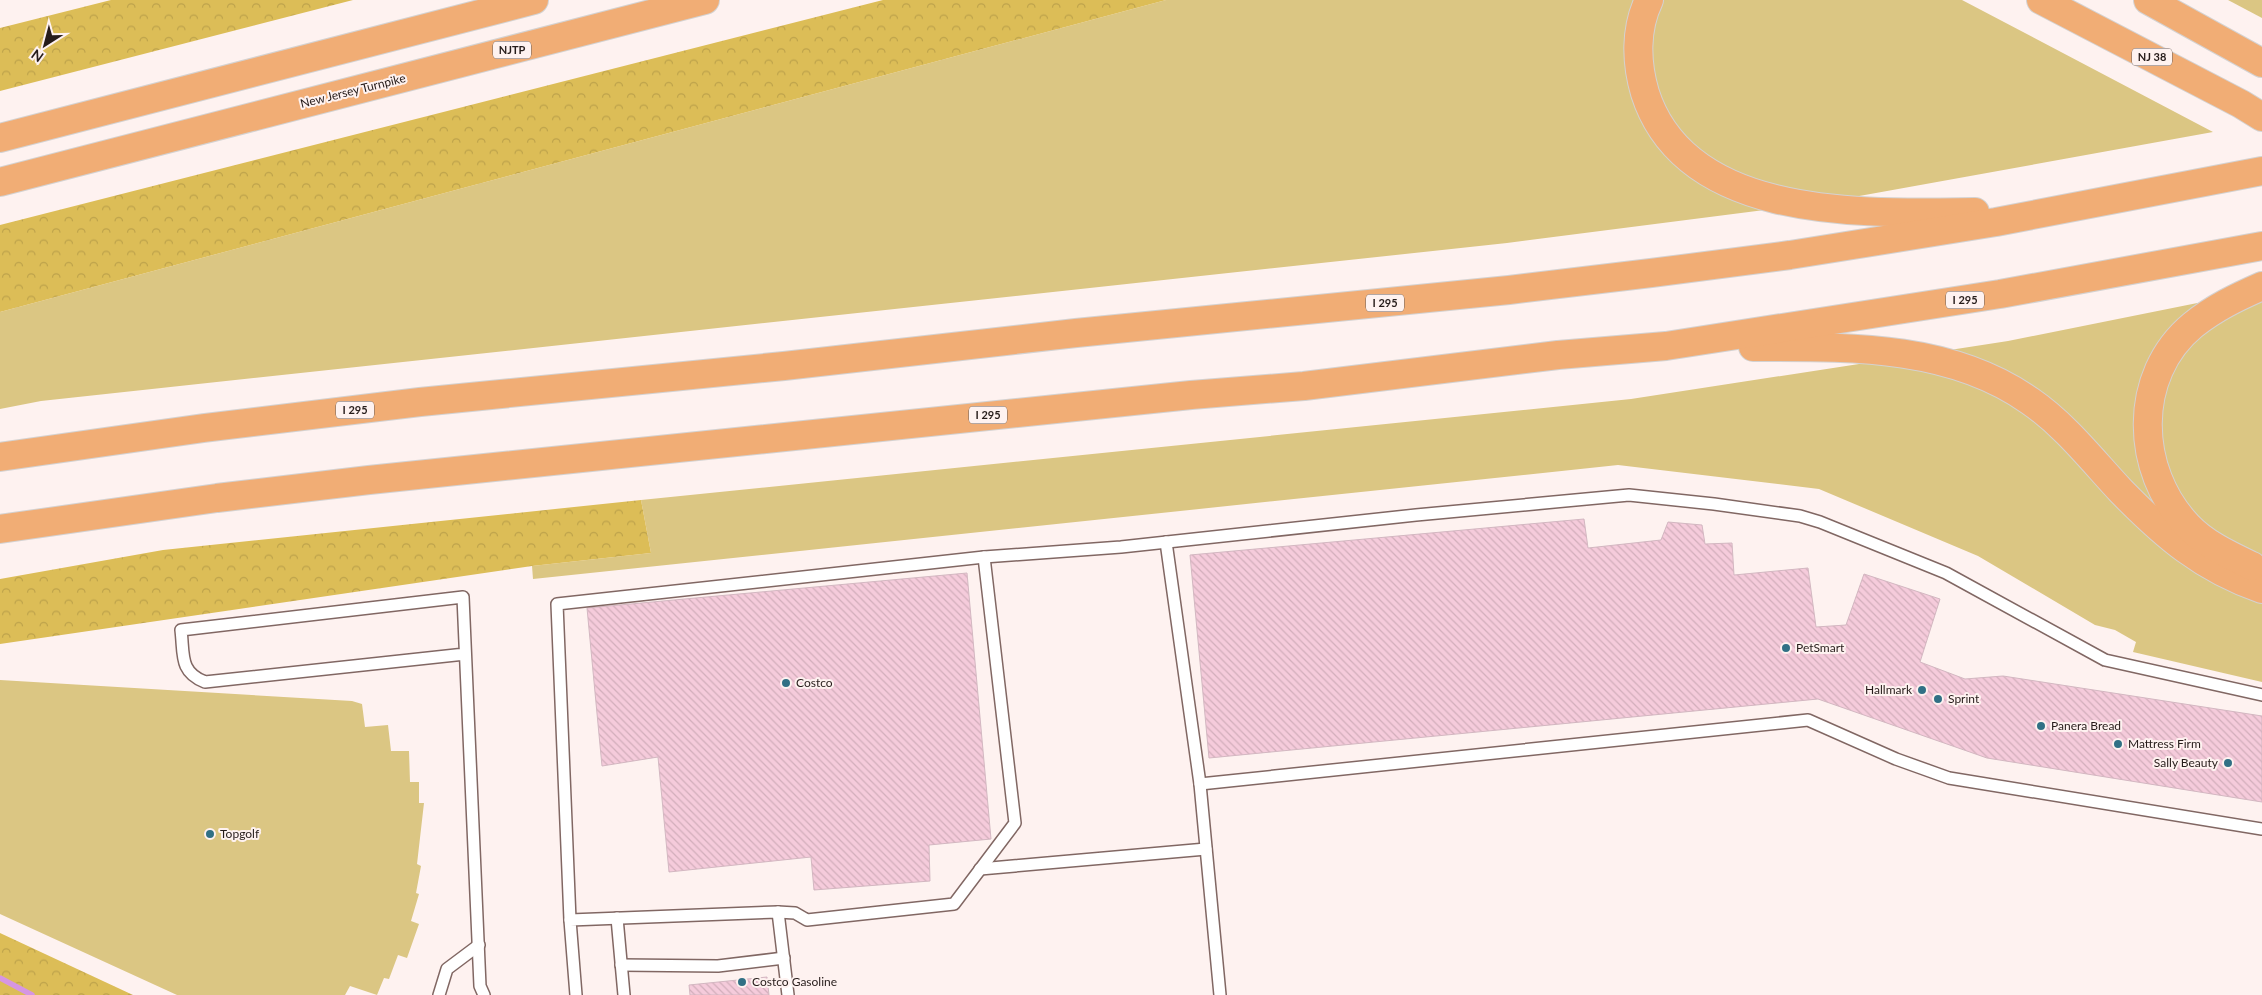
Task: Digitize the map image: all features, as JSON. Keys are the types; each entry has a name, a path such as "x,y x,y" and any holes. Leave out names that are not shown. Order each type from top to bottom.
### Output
{"highway":[{"path":"0,138 534,0"},
{"name":"New Jersey Turnpike","path":"0,182 705,0"},
{"path":"1649,0 1645,8 1638,40 1640,74 1650,106 1669,138 1696,164 1731,183 1770,197 1811,207 1855,212 2056,211"},
{"name":"NJ 38","path":"2041,0 2241,104 2262,117"},
{"path":"2148,0 2262,62"},
{"name":"I 295","path":"0,457 204,428 420,402 766,368 1076,333 1509,290 1790,255 2056,211 2262,171"},
{"name":"I 295","path":"0,529 217,498 369,480 1191,394 1304,386 1411,371 1666,346 2010,293 2262,246"},
{"path":"2262,286 2222,304 2191,326 2167,355 2152,389 2147,424 2151,461 2165,495 2188,526 2219,550 2262,571"},
{"path":"1666,346 1831,347 1872,350 1914,355 1954,365 1994,379 2030,400 2064,428 2122,491 2178,544 2207,565 2238,581 2262,590"}],"lane":[{"path":"576,995 570,920 557,604 984,557 1166,542 1561,500 1629,495 1724,505 1800,516 1885,547 1946,573 2105,660 2262,695"},
{"path":"1166,542 1200,784 1220,995"},
{"path":"570,920 778,912 795,913 806,920 954,904 1015,823 984,557"},
{"path":"465,654 205,682 194,678 186,670 181,630 464,597 480,986 484,995"},
{"path":"1200,784 1808,720 1896,759 1949,778 2262,829"},
{"path":"980,869 1206,849"},
{"path":"778,912 788,995"},
{"path":"617,918 624,995"},
{"path":"439,995 447,969 479,945"},
{"path":"621,965 718,966 784,958"}],"shaded area":[{"path":"1166,0 1962,0 2213,132 1826,202 1507,243 41,401 0,409 0,312"},
{"path":"2228,0 2262,0 2262,18"},
{"path":"2262,290 2262,682 2133,652 2136,642 2115,630 2095,625 1978,556 1819,489 1618,465 533,579 532,566 651,553 641,500 1631,399 2008,341"},
{"name":"Topgolf","path":"0,680 352,701 362,704 365,727 388,725 391,751 409,751 410,782 419,782 419,803 424,803 417,864 421,866 416,893 419,894 411,921 419,924 407,958 398,955 389,979 384,978 377,995 350,986 345,995 177,995 0,914"}],"green space":[{"path":"111,0 353,0 0,91 0,28"},
{"path":"883,0 1166,0 0,312 0,225"},
{"path":"641,500 651,553 532,566 0,644 0,579 163,550"},
{"path":"0,933 133,995 0,995"}],"building":[{"path":"1584,519 1588,548 1661,540 1668,522 1702,525 1705,544 1732,543 1734,575 1808,568 1816,627 1846,625 1864,574 1940,599 1920,662 1965,679 2003,676 2262,716 2262,802 1987,758 1818,699 1209,758 1190,555"},
{"name":"Costco","path":"967,573 991,839 929,845 930,881 814,890 811,857 669,872 658,757 602,766 587,608"},
{"name":"Costco Gasoline","path":"767,977 769,995 690,995 689,985"}],"waterway":[{"path":"0,978 32,995"}],"place":[{"name":"PetSmart","path":"1786,648"},
{"name":"Costco","path":"786,683"},
{"name":"Hallmark","path":"1922,690"},
{"name":"Sprint","path":"1938,699"},
{"name":"Panera Bread","path":"2041,726"},
{"name":"Mattress Firm","path":"2118,744"},
{"name":"Sally Beauty","path":"2228,763"},
{"name":"Topgolf","path":"210,834"},
{"name":"Costco Gasoline","path":"742,982"}]}
